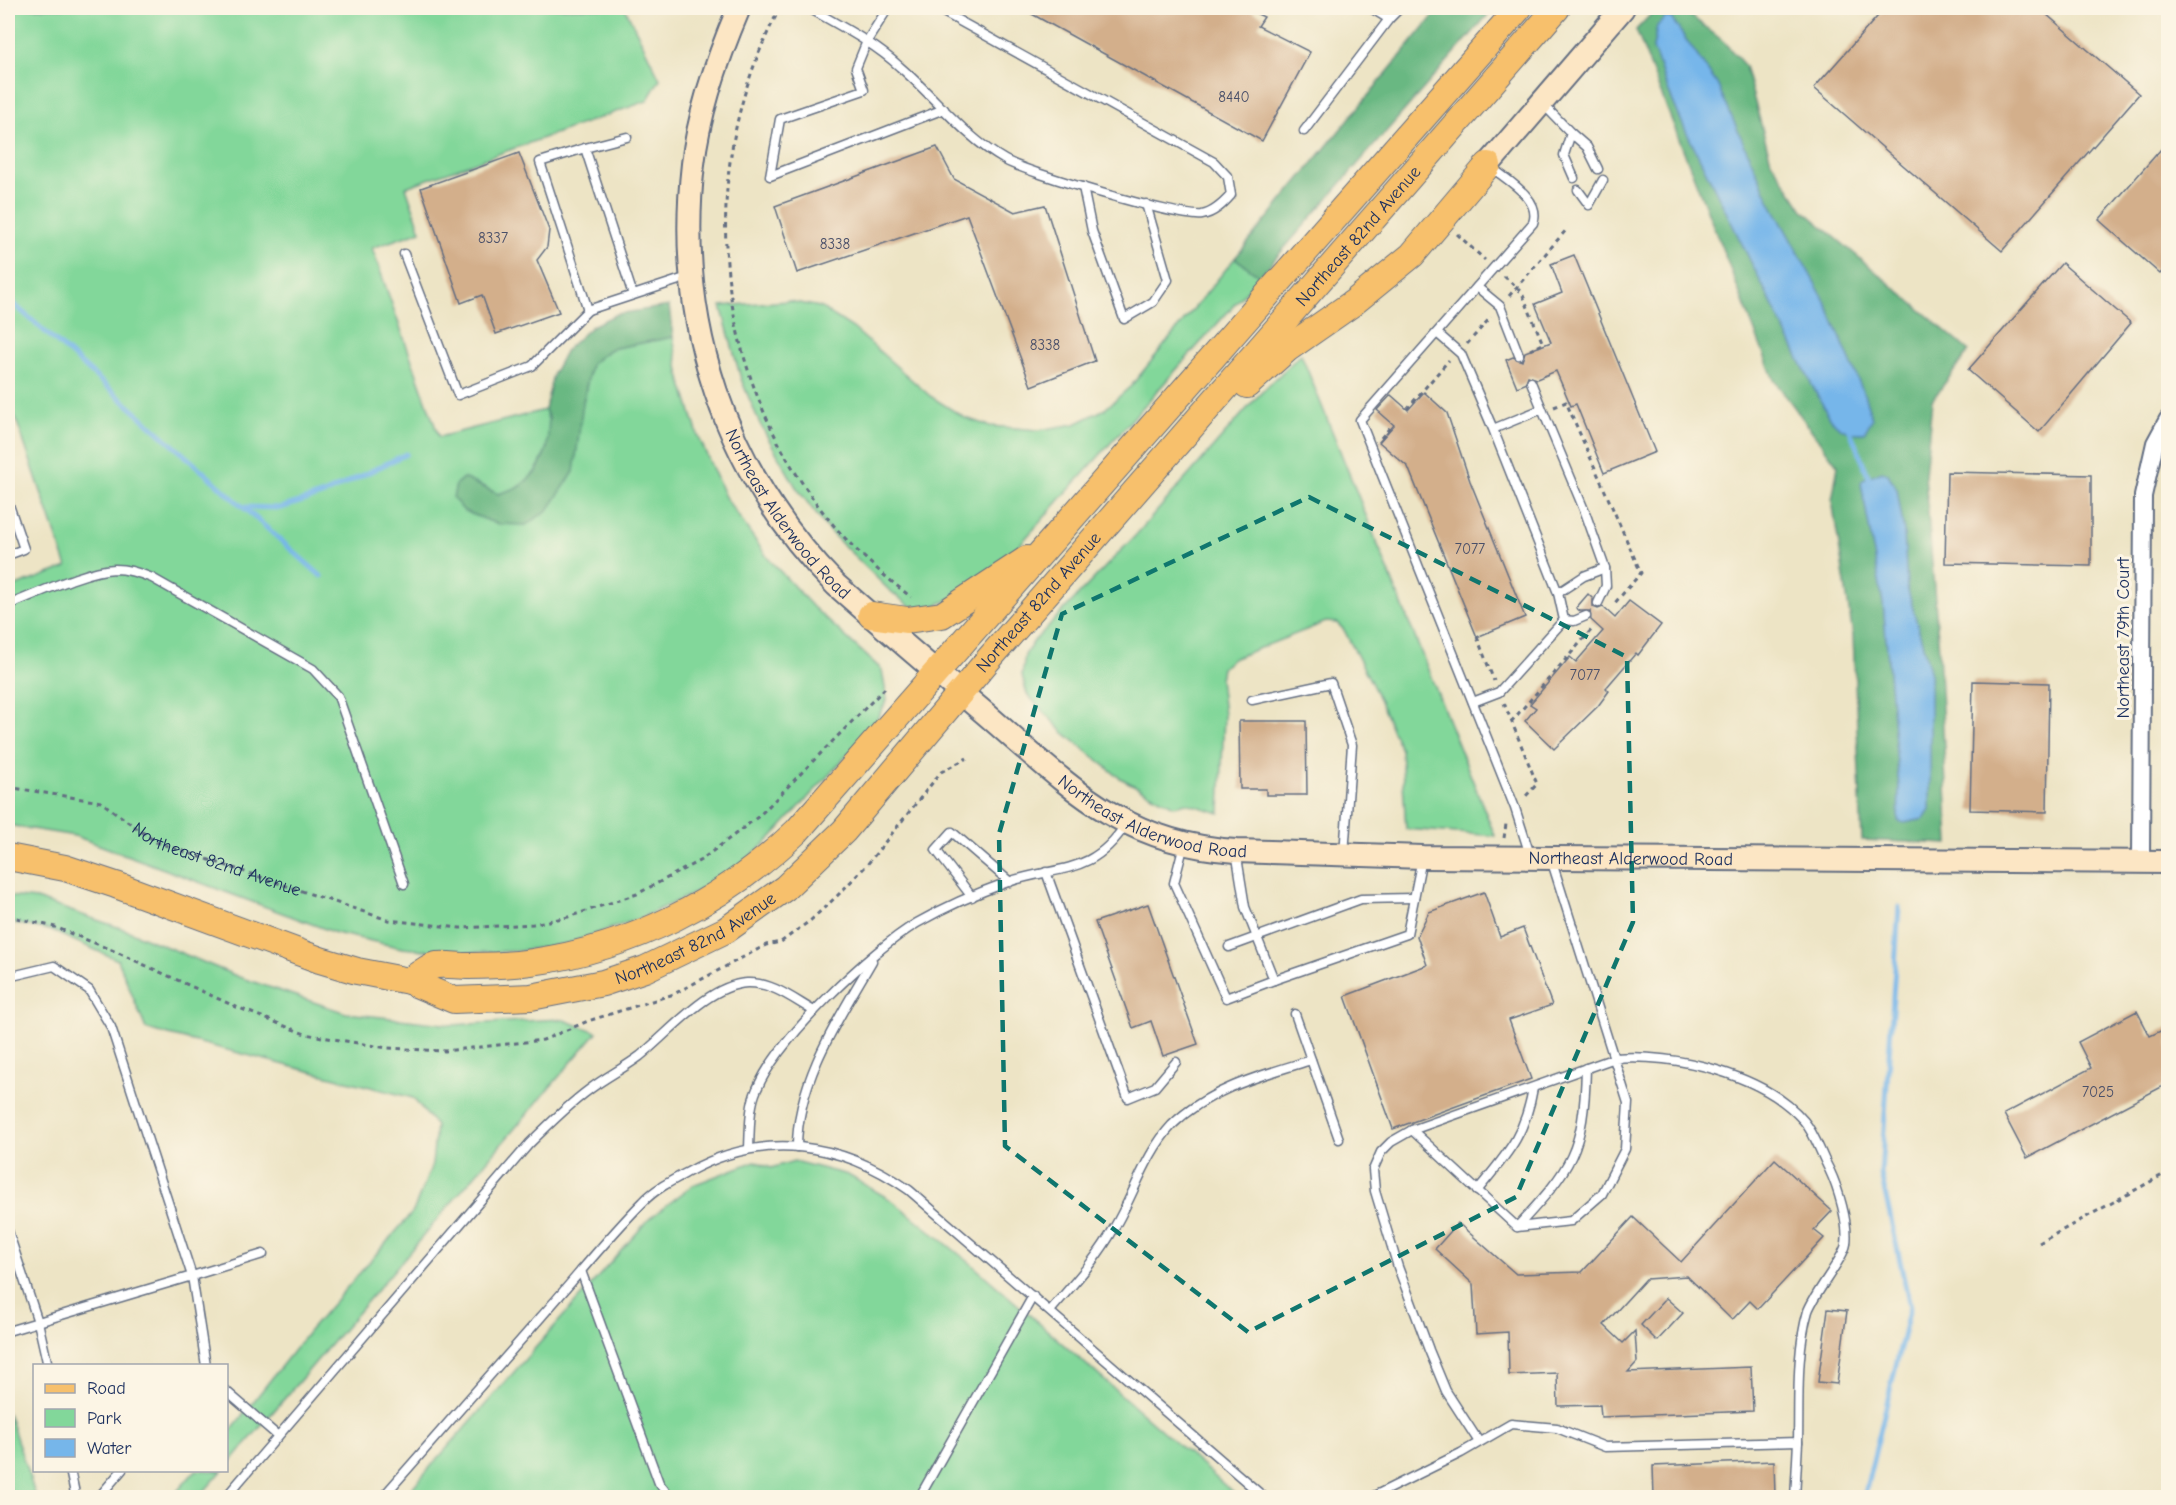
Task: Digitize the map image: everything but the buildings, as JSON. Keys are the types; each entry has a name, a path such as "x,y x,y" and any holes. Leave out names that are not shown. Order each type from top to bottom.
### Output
{"main road":[{"name":"Northeast Alderwood Road","path":"740,8 715,67 698,130 690,198 692,276 696,315 713,385 741,457 765,498 795,540 836,585 1068,786 1126,824 1184,844 1236,851 1344,855 2169,862"},
{"name":"Northeast 82nd Avenue","path":"410,981 435,965 490,966 573,955 648,931 701,904 750,872 797,831 1519,8"},
{"name":"Northeast 82nd Avenue","path":"8,856 65,868 320,960 410,981 454,1000 531,997 603,983 687,951 755,911 817,860 1173,447 1557,8"},
{"path":"1173,447 1287,349 1353,303 1412,255 1623,8"},
{"path":"871,615 907,621 942,615 1050,544"}],"street":[{"name":"Northeast 79th Court","path":"2141,862 2143,496 2155,443 2169,419"}],"lane":[{"path":"808,8 867,41 899,66 974,138 1005,160 1043,176 1146,204 1201,215 1220,207 1231,195 1228,177 1214,162 936,8"},
{"path":"888,8 867,41 856,68 864,90 780,119 770,176 944,109"},
{"path":"1371,8 1389,19"},
{"path":"1304,131 1389,19 1400,8"},
{"path":"1541,103 1587,147 1598,169"},
{"path":"1571,133 1564,155 1574,178"},
{"path":"588,310 540,162 627,137"},
{"path":"585,148 633,295"},
{"path":"1412,1130 1516,1227 1571,1221 1602,1194 1625,1149 1628,1103 1615,1058 1541,858 1515,808 1360,420 1533,224 1537,214 1526,195 1488,165"},
{"path":"1578,190 1589,205 1603,180"},
{"path":"1083,187 1092,231 1124,319 1153,302 1168,280 1146,204"},
{"path":"404,254 458,395 532,366 588,310 692,276"},
{"path":"1477,287 1500,306 1519,355"},
{"path":"1437,333 1458,352 1493,429 1558,593 1564,620"},
{"path":"1530,382 1585,512 1605,568 1606,586 1598,603"},
{"path":"1493,429 1542,409"},
{"path":"8,502 24,549 8,555"},
{"path":"1558,593 1584,576 1605,568"},
{"path":"8,605 96,573 114,569 132,571 152,578 313,669 339,696 404,884"},
{"path":"1564,620 1574,621 1586,616"},
{"path":"1473,702 1499,692 1564,620"},
{"path":"1252,700 1331,683 1352,745 1344,855"},
{"path":"749,1148 756,1090 778,1054 814,1011 877,953 916,924 972,897 1010,882 1075,867 1098,857 1109,848 1126,824"},
{"path":"972,897 936,850 952,832 1010,882"},
{"path":"1184,844 1174,883 1226,998 1407,934 1423,857"},
{"path":"1236,851 1245,907 1274,980"},
{"path":"1046,872 1128,1098 1155,1087 1176,1062"},
{"path":"1229,947 1361,899 1414,898"},
{"path":"797,1147 797,1120 811,1077 845,1008 877,953"},
{"path":"8,977 54,966 89,990 111,1027 192,1276 206,1364"},
{"path":"225,1497 529,1144 560,1113 590,1088 623,1069 702,1002 729,986 748,983 769,986 814,1011"},
{"path":"1295,1014 1339,1139"},
{"path":"1479,1442 1446,1391 1398,1267 1375,1191 1373,1170 1381,1152 1391,1142 1412,1130 1615,1058 1635,1056 1700,1066 1746,1082 1774,1097 1804,1122 1840,1192 1846,1245 1809,1311 1801,1352 1795,1497"},
{"path":"1050,1311 1095,1258 1115,1228 1150,1155 1172,1125 1208,1099 1236,1084 1311,1060"},
{"path":"1516,1227 1559,1181 1577,1149 1585,1113 1586,1068"},
{"path":"1477,1191 1519,1137 1533,1088"},
{"path":"382,1497 644,1201 703,1163 749,1148 773,1145 849,1156 884,1172 916,1196 1034,1296 1265,1497"},
{"path":"8,1231 38,1322 48,1364"},
{"path":"8,1331 263,1254"},
{"path":"582,1271 659,1483 668,1495 674,1497"},
{"path":"919,1497 1034,1296"},
{"path":"228,1392 278,1436"},
{"path":"1370,1497 1510,1424 1557,1428 1605,1447 1798,1442"},
{"path":"70,1472 76,1497"},
{"path":"98,1497 120,1472"}],"path":[{"name":"Northeast Alderwood Road","path":"780,8 756,58 746,89 735,130 726,190 725,237 730,301 740,349 767,421 801,481 847,540 916,600"},
{"path":"1442,221 1522,293 1543,344 1530,350"},
{"path":"1407,409 1567,229"},
{"path":"1370,445 1378,442 1393,424"},
{"path":"1477,637 1536,784 1507,818 1502,858"},
{"name":"Northeast 82nd Avenue","path":"8,787 100,802 156,842 388,920 460,928 532,924 568,917 637,894 701,860 759,816 887,686"},
{"path":"2039,1243 2169,1172"}],"highlighted area":[{"path":"1309,497 1627,657 1633,922 1516,1197 1248,1332 1005,1146 999,834 1062,614"}],"green space":[{"path":"8,8 625,8 660,79 647,101 406,187 421,231 372,248 439,437 545,410 549,430 548,441 541,462 528,479 518,487 498,494 476,483 526,525 583,402 591,364 610,349 673,337 680,377 698,435 725,497 767,557 813,607 882,670 887,700 872,728 770,839 733,871 690,895 638,919 569,943 519,951 456,953 402,948 336,933 75,836 8,825 8,589 67,567 8,396"},
{"path":"1440,8 1494,8 1260,276 1235,258"},
{"path":"1657,8 1681,8 1723,41 1745,66 1771,161 1803,210 1969,351 1932,400 1925,475 1939,651 1949,844 1862,840 1853,636 1832,500 1838,466 1774,380 1636,30"},
{"path":"1235,258 1260,276 999,568 967,592 925,610 910,606 889,590 828,530 796,487 760,424 741,379 721,306 789,301 820,307 853,328 930,396 965,418 990,426 1039,430 1075,424 1105,409 1131,386"},
{"path":"669,306 673,337 610,349 591,364 583,402 574,472 548,510 526,525 497,524 464,511 453,498 456,484 463,478 498,494 519,487 537,471 547,448 549,418 545,410 553,374 566,350 592,326 617,314"},
{"path":"1301,354 1495,836 1406,829 1401,750 1376,692 1344,630 1337,623 1326,622 1232,659 1222,668 1220,679 1224,715 1220,813 1186,803 1174,806 1120,778 1063,732 1027,694 1022,675 1025,655 1034,641 1136,535 1259,395"},
{"path":"8,896 36,899 126,930 239,977 346,1013 452,1025 561,1019 597,1032 228,1465 228,1434 309,1331 413,1212 432,1165 436,1126 413,1098 146,1029 118,960 50,930 8,922"},
{"path":"755,1161 771,1168 794,1161 848,1175 893,1201 969,1262 1238,1497 403,1498 649,1219 693,1185"},
{"path":"8,1413 36,1497 12,1497 8,1484"},
{"path":"194,1472 221,1472 199,1497 172,1497"}],"water":[{"path":"1665,18 1671,18 1717,84 1770,202 1826,303 1872,419 1864,433 1844,430 1837,426 1827,413 1684,127 1653,48 1657,26"},
{"path":"1882,471 1888,474 1897,489 1904,532 1907,587 1930,671 1930,810 1924,819 1904,823 1898,821 1899,788 1883,603 1861,483 1863,479"}],"waterway":[{"path":"8,299 321,576"},
{"path":"1849,428 1870,480"},
{"path":"243,507 281,508 324,494 406,454"},
{"path":"1864,1498 1910,1307 1881,1174 1899,907"}]}
